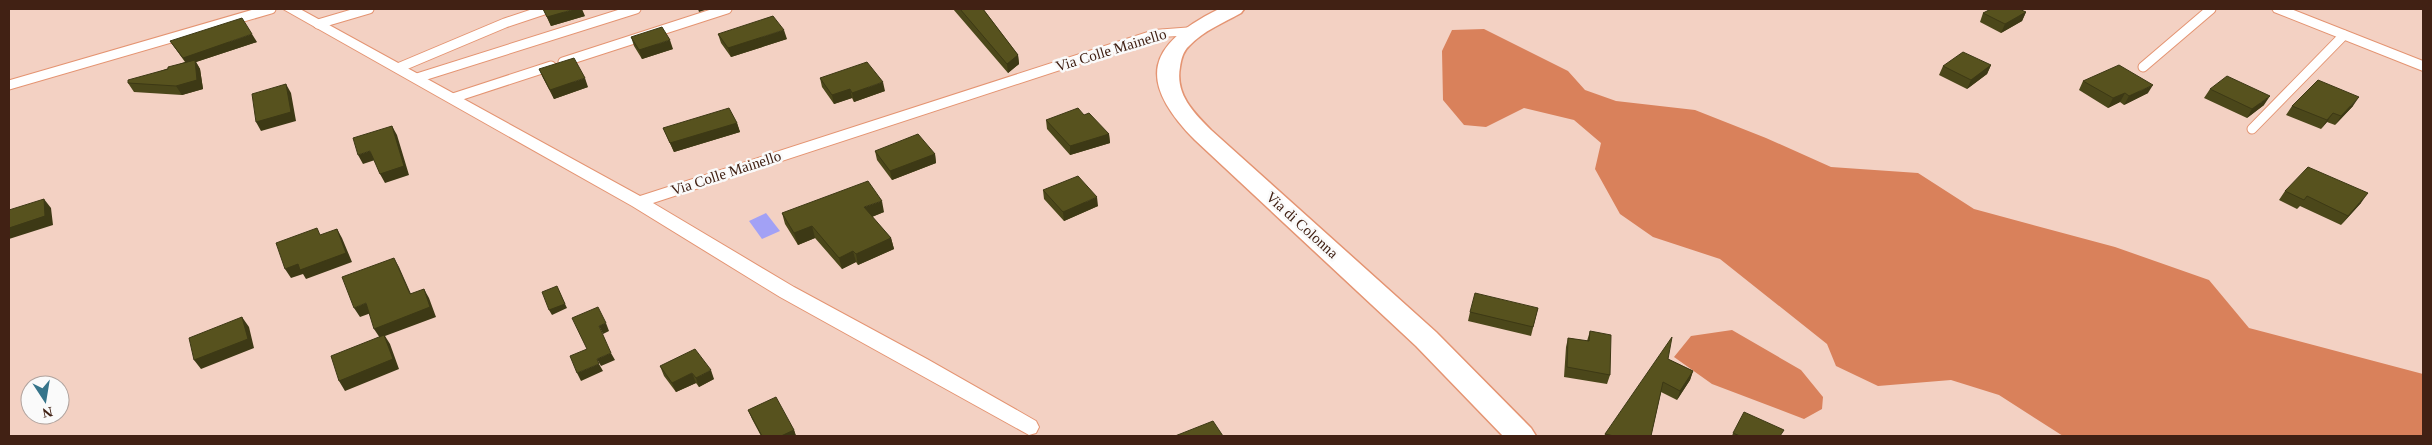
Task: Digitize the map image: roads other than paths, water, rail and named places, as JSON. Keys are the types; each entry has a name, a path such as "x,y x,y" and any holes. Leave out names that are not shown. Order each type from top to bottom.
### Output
{"street":[{"path":"290,9 418,78 638,202 787,292 920,364 1029,427"},
{"name":"Via di Colonna","path":"1234,9 1194,31 1175,48 1167,75 1169,92 1181,111 1210,141 1426,339 1521,436"},
{"path":"2279,9 2423,66"},
{"name":"Via Colle Mainello","path":"638,202 1158,33 1194,31"}],"lane":[{"path":"9,85 271,9"},
{"path":"318,24 368,9"},
{"path":"398,68 505,23 547,9"},
{"path":"418,78 636,9"},
{"path":"453,98 727,9"},
{"path":"2143,67 2210,9"},
{"path":"2252,129 2344,35"}],"water":[{"path":"766,213 780,231 762,239 749,221"}]}
